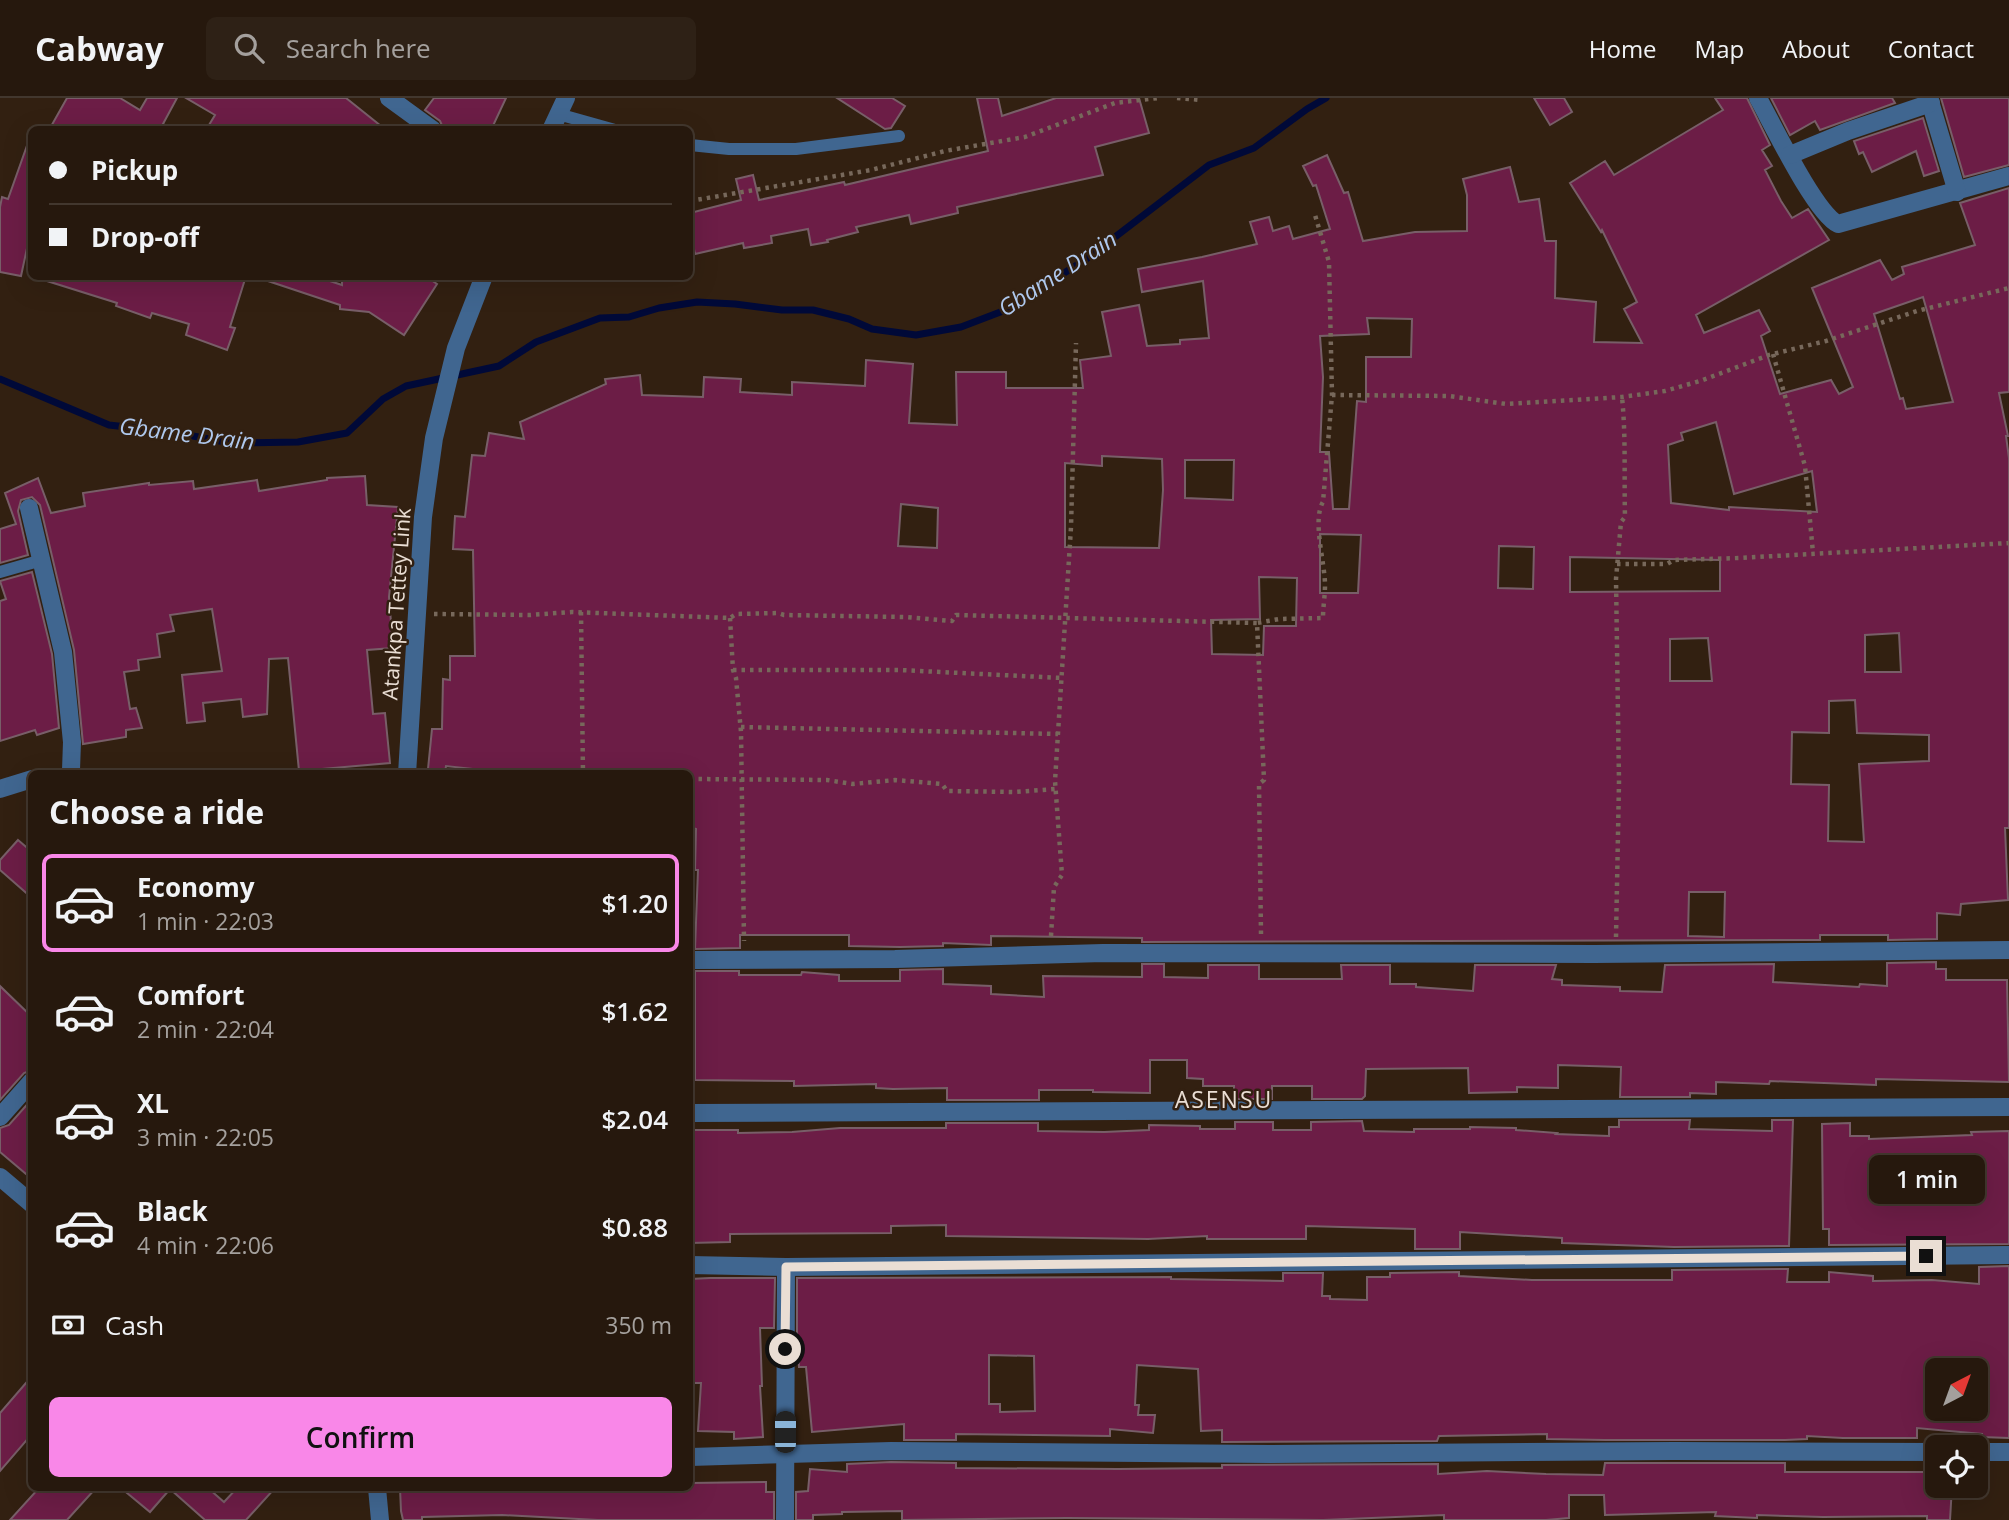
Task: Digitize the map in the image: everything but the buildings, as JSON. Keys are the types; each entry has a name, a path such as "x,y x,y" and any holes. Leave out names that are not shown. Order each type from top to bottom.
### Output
{"street":[{"path":"390,98 428,126"},
{"path":"1758,98 1803,181 1829,220 1838,224 2009,176"},
{"path":"1790,155 1930,101 1957,192"},
{"name":"Atankpa Tettey Link","path":"407,770 423,517 434,438 456,348 482,280"},
{"path":"29,508 63,652 72,742 67,770"},
{"path":"0,789 28,780"},
{"path":"693,960 895,959 1050,954 2009,950"},
{"path":"0,1116 28,1085"},
{"path":"693,1113 2009,1107"},
{"path":"0,1177 28,1201"},
{"path":"693,1265 786,1267 2009,1255"},
{"path":"785,1520 786,1267"},
{"path":"693,1457 891,1451 1258,1454 1925,1452"},
{"path":"1988,1452 2009,1452"},
{"path":"377,1491 380,1520"}],"lane":[{"path":"558,114 601,126"},
{"path":"693,145 729,149 796,149 899,136"},
{"path":"0,572 41,560"}],"path":[{"path":"693,200 871,170 945,151 1025,137 1115,103 1158,98"},
{"path":"1177,98 1202,100"},
{"path":"418,612 446,615 581,612 730,618 736,614 778,613 953,621 956,615 1257,623 1279,619 1323,618 1325,584 1319,508 1323,502 1332,395 1329,262 1315,215"},
{"path":"1332,395 1449,396 1506,404 1622,397 1665,391 1773,354 1826,341 1917,311 2009,288"},
{"path":"1050,954 1054,887 1062,875 1055,789 1071,527 1076,343"},
{"path":"1773,354 1805,467 1813,553"},
{"path":"1616,953 1619,782 1618,564 1622,522 1625,517 1626,437 1622,397"},
{"path":"1618,564 1667,564 1674,560 2009,543"},
{"path":"581,612 583,770"},
{"path":"730,618 742,779 742,888 745,892 743,960"},
{"path":"1257,623 1264,780 1259,785 1261,953"},
{"path":"733,670 900,670 1062,678"},
{"path":"740,727 1058,734"},
{"path":"693,779 827,780 853,784 895,780 942,784 947,790 1013,792 1055,789"}],"waterway":[{"name":"Gbame Drain","path":"0,379 109,425 171,432 231,443 298,442 347,433 383,399 406,386 499,366 536,342 600,318 629,317 659,308 697,302 782,310 813,310 849,319 872,329 916,335 961,327 1003,311 1085,260 1209,165 1254,148 1326,98"}],"district":[{"name":"ASENSU","path":"1224,1099"}],"route":[{"path":"785,1349 786,1267 1926,1256"}]}
